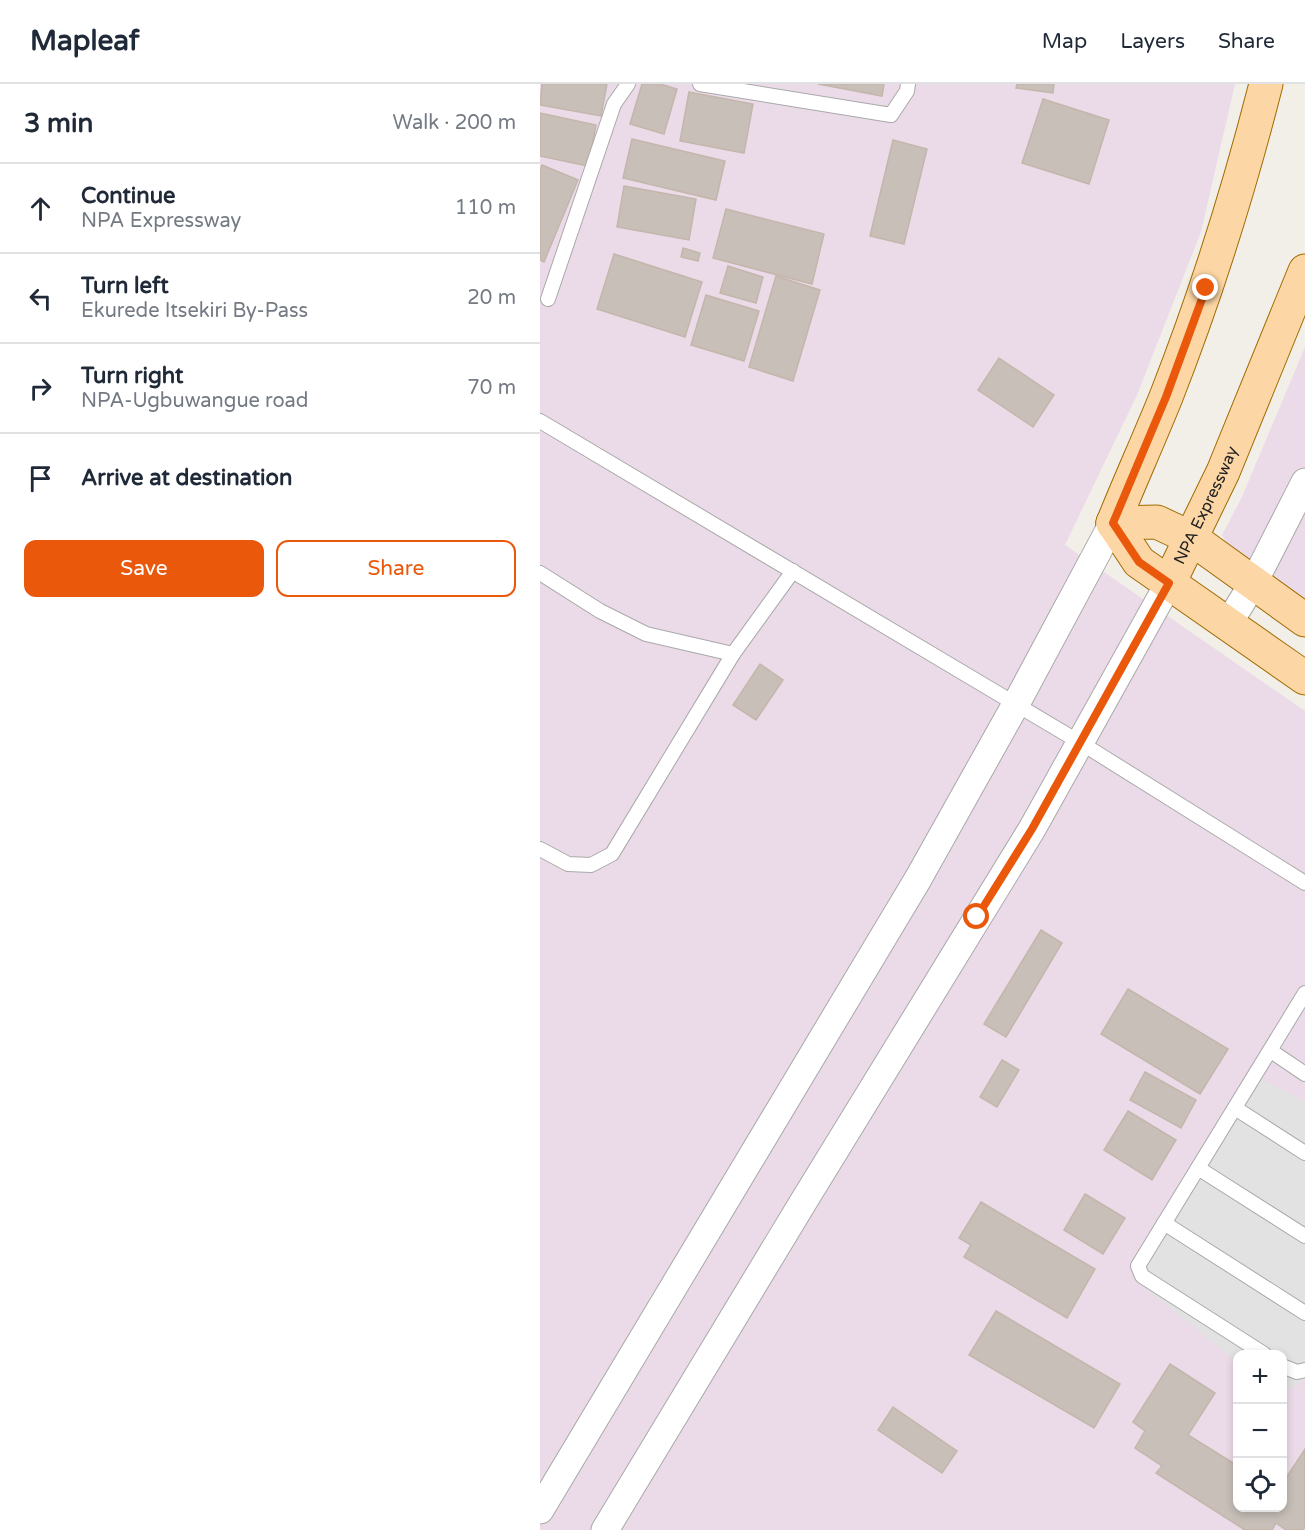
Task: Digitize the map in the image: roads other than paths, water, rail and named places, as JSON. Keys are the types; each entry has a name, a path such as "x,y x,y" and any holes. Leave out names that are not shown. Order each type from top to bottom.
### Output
{"main road":[{"path":"1113,523 1166,397 1206,288 1243,175 1266,84"},
{"name":"NPA Expressway","path":"1169,583 1222,472 1305,271"},
{"path":"1113,523 1156,522 1191,538 1305,620"},
{"path":"1113,523 1139,562 1305,678"}],"street":[{"path":"1228,624 1254,582 1305,482"},
{"path":"540,1510 918,879 1016,704 1113,523"},
{"name":"NPA Expressway","path":"605,1530 1032,829 1169,583"}],"lane":[{"path":"548,298 614,104 628,84"},
{"path":"700,84 891,115 907,92 908,84"},
{"path":"540,421 1081,743 1305,883"},
{"path":"540,849 568,864 591,865 612,854 734,654 793,571"},
{"path":"540,573 600,610 646,634 734,654"},
{"path":"1258,1350 1142,1275 1138,1269 1305,993"},
{"path":"1271,1051 1305,1074"},
{"path":"1235,1108 1305,1153"},
{"path":"1198,1168 1305,1236"},
{"path":"1164,1223 1305,1313"},
{"path":"1287,1368 1297,1372 1305,1370"}]}
